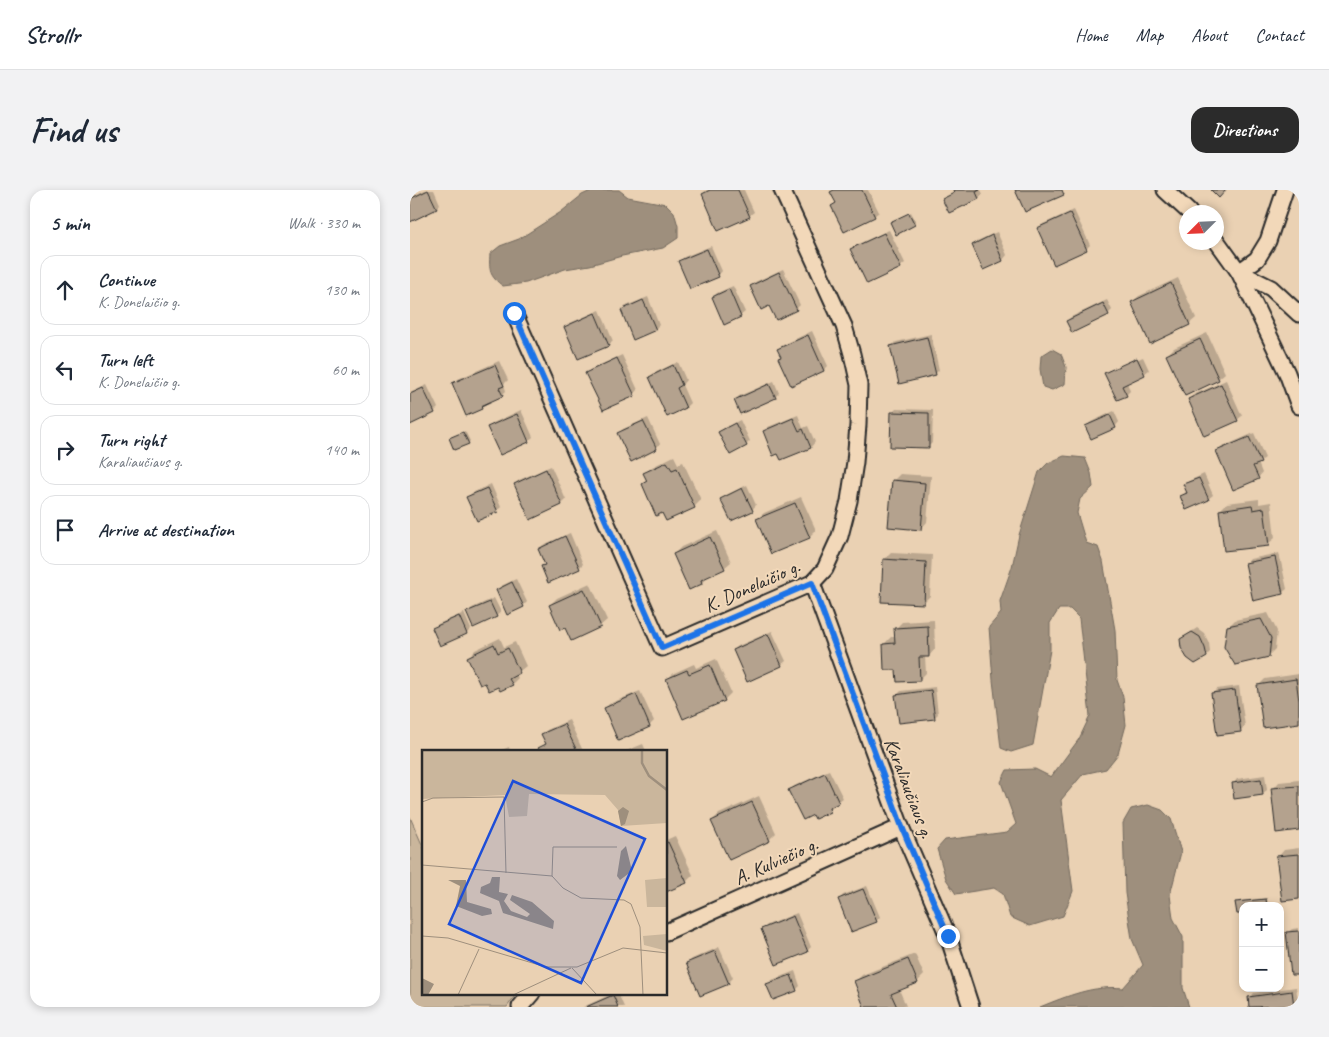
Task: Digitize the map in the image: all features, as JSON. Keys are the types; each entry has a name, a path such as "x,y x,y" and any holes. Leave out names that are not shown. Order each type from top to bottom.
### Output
{"street":[{"name":"K. Donelaičio g.","path":"514,313 662,648 812,583 825,568 840,536 849,501 858,425 858,385 844,326 782,190"},
{"path":"1165,190 1181,205"},
{"path":"1240,272 1257,259 1268,240 1285,190"},
{"path":"1224,250 1240,272 1299,406"},
{"path":"1240,272 1271,288 1299,314"},
{"name":"Karaliaučiaus g.","path":"812,583 902,827 948,936 970,1007"},
{"name":"A. Kulviečio g.","path":"668,931 902,827"},
{"path":"520,1006 531,994"}],"shaded area":[{"path":"593,190 619,190 628,197 666,204 674,212 678,226 678,238 663,248 565,269 526,283 503,286 492,276 490,254 500,246 519,239 561,212 582,195"},
{"path":"1052,349 1061,354 1066,367 1065,384 1052,390 1043,387 1040,369 1041,356"},
{"path":"1064,456 1085,458 1091,473 1093,487 1080,499 1077,513 1086,543 1098,547 1103,561 1115,630 1117,680 1123,697 1126,725 1118,754 1106,769 1083,774 1061,800 1073,891 1063,916 1030,926 1010,917 1003,894 994,888 956,894 946,879 937,849 945,840 1007,832 1016,824 1001,782 1007,770 1035,769 1051,777 1079,739 1090,716 1079,618 1070,609 1059,609 1050,623 1050,650 1033,745 1011,752 1001,748 989,627 1001,613 1000,601 1012,567 1019,535 1039,472 1048,463"},
{"path":"1148,805 1162,810 1171,819 1181,852 1170,895 1173,918 1183,937 1183,988 1189,1007 1040,1007 1070,995 1091,990 1123,988 1143,965 1132,939 1125,893 1123,823 1131,809"},
{"path":"410,817 422,844 422,994 516,994 507,1007 410,1007"}],"building":[{"path":"428,190 437,209 410,222 410,199"},
{"path":"710,190 738,190 750,217 718,231 702,194"},
{"path":"834,190 862,190 875,217 844,232 831,206 836,203 830,192"},
{"path":"953,190 980,190 976,192 979,199 949,213 942,199 954,193"},
{"path":"1015,190 1062,190 1064,195 1025,212"},
{"path":"1211,190 1226,190 1219,198"},
{"path":"909,213 915,225 896,235 890,222"},
{"path":"1070,213 1087,250 1054,265 1037,228"},
{"path":"884,233 901,268 867,284 850,249"},
{"path":"992,235 1003,261 983,270 972,245"},
{"path":"707,249 719,277 690,289 678,261"},
{"path":"779,272 797,310 776,320 769,306 761,310 750,286"},
{"path":"1171,283 1190,325 1150,344 1131,302"},
{"path":"729,289 741,317 724,325 712,297"},
{"path":"643,300 656,330 633,340 621,310"},
{"path":"1103,303 1109,315 1072,333 1066,321"},
{"path":"595,313 609,346 578,359 564,327"},
{"path":"808,335 824,371 791,386 778,358 781,357 777,349"},
{"path":"927,337 936,375 899,384 890,346"},
{"path":"1200,339 1219,380 1185,396 1166,355"},
{"path":"617,358 635,396 603,410 585,373"},
{"path":"1137,358 1145,375 1122,386 1127,396 1117,400 1104,373"},
{"path":"495,365 504,386 499,388 503,396 481,406 482,409 466,416 452,383"},
{"path":"673,365 682,385 677,388 686,408 667,417 649,377"},
{"path":"769,384 776,398 740,414 734,400"},
{"path":"1221,384 1238,421 1204,436 1188,399"},
{"path":"423,388 435,413 410,425 410,394"},
{"path":"891,412 929,413 929,448 890,447"},
{"path":"517,414 529,442 500,455 487,427"},
{"path":"1110,415 1116,428 1091,439 1085,426"},
{"path":"793,418 799,431 803,429 811,448 781,460 778,454 773,456 763,431"},
{"path":"643,421 657,449 631,462 617,433"},
{"path":"735,423 747,446 730,455 718,432"},
{"path":"463,432 469,444 454,450 449,438"},
{"path":"1249,437 1261,463 1253,466 1259,479 1233,490 1216,451"},
{"path":"667,462 672,470 677,468 695,508 666,521 662,513 656,516 642,484 647,481 643,473"},
{"path":"546,469 562,505 530,520 514,484"},
{"path":"1199,478 1209,500 1186,510 1180,496 1187,493 1183,484"},
{"path":"892,480 925,483 921,530 888,527"},
{"path":"487,488 498,512 477,521 466,497"},
{"path":"742,488 753,511 731,521 720,499"},
{"path":"795,503 810,538 771,554 756,519"},
{"path":"1252,505 1253,510 1264,508 1269,546 1224,551 1219,510"},
{"path":"565,536 580,569 548,583 541,566 545,565 538,549"},
{"path":"710,537 725,569 701,580 702,584 689,590 673,554"},
{"path":"1275,557 1283,594 1253,601 1245,563"},
{"path":"883,559 926,562 924,604 881,602"},
{"path":"512,582 524,607 507,615 496,590"},
{"path":"584,589 601,627 571,641 565,628 560,630 549,605"},
{"path":"490,602 497,617 473,628 466,612"},
{"path":"459,616 467,634 440,646 432,628"},
{"path":"1261,619 1271,638 1269,657 1235,665 1224,647 1227,626"},
{"path":"928,626 929,657 919,657 920,681 897,682 896,670 884,670 883,644 895,643 894,628"},
{"path":"1192,632 1200,637 1207,657 1195,664 1187,658 1181,648 1180,639"},
{"path":"768,634 782,666 747,682 733,650"},
{"path":"494,644 498,653 508,648 520,673 509,679 513,685 500,691 498,687 489,691 485,683 480,685 467,657"},
{"path":"710,665 725,701 683,719 666,679 687,670 689,674"},
{"path":"1296,679 1299,723 1263,728 1257,685"},
{"path":"931,690 935,719 899,723 895,695"},
{"path":"1235,690 1241,732 1217,735 1211,693"},
{"path":"636,694 650,727 618,741 604,708"},
{"path":"564,724 577,750 539,750 538,748 546,744 541,734"},
{"path":"825,773 839,803 829,808 830,812 815,819 813,815 803,820 788,790"},
{"path":"1261,779 1263,795 1234,799 1232,783"},
{"path":"1299,786 1299,830 1276,833 1271,788"},
{"path":"752,802 770,841 729,860 711,821"},
{"path":"668,842 687,883 668,891"},
{"path":"1299,854 1299,899 1282,901 1276,856"},
{"path":"863,889 877,922 851,932 838,899"},
{"path":"1266,899 1266,902 1239,902 1239,914 1237,914 1235,902"},
{"path":"793,916 808,952 776,965 761,929"},
{"path":"1299,931 1299,975 1291,975 1286,932"},
{"path":"715,951 729,984 700,996 686,963"},
{"path":"908,959 918,983 891,994 897,1007 864,1007 854,981"},
{"path":"791,975 797,991 773,1000 766,984"},
{"path":"1292,991 1294,1006 1249,1007 1248,997"},
{"path":"613,995 618,1007 586,1007"}],"route":[{"path":"514,313 662,648 812,583 902,827 948,936"}]}
